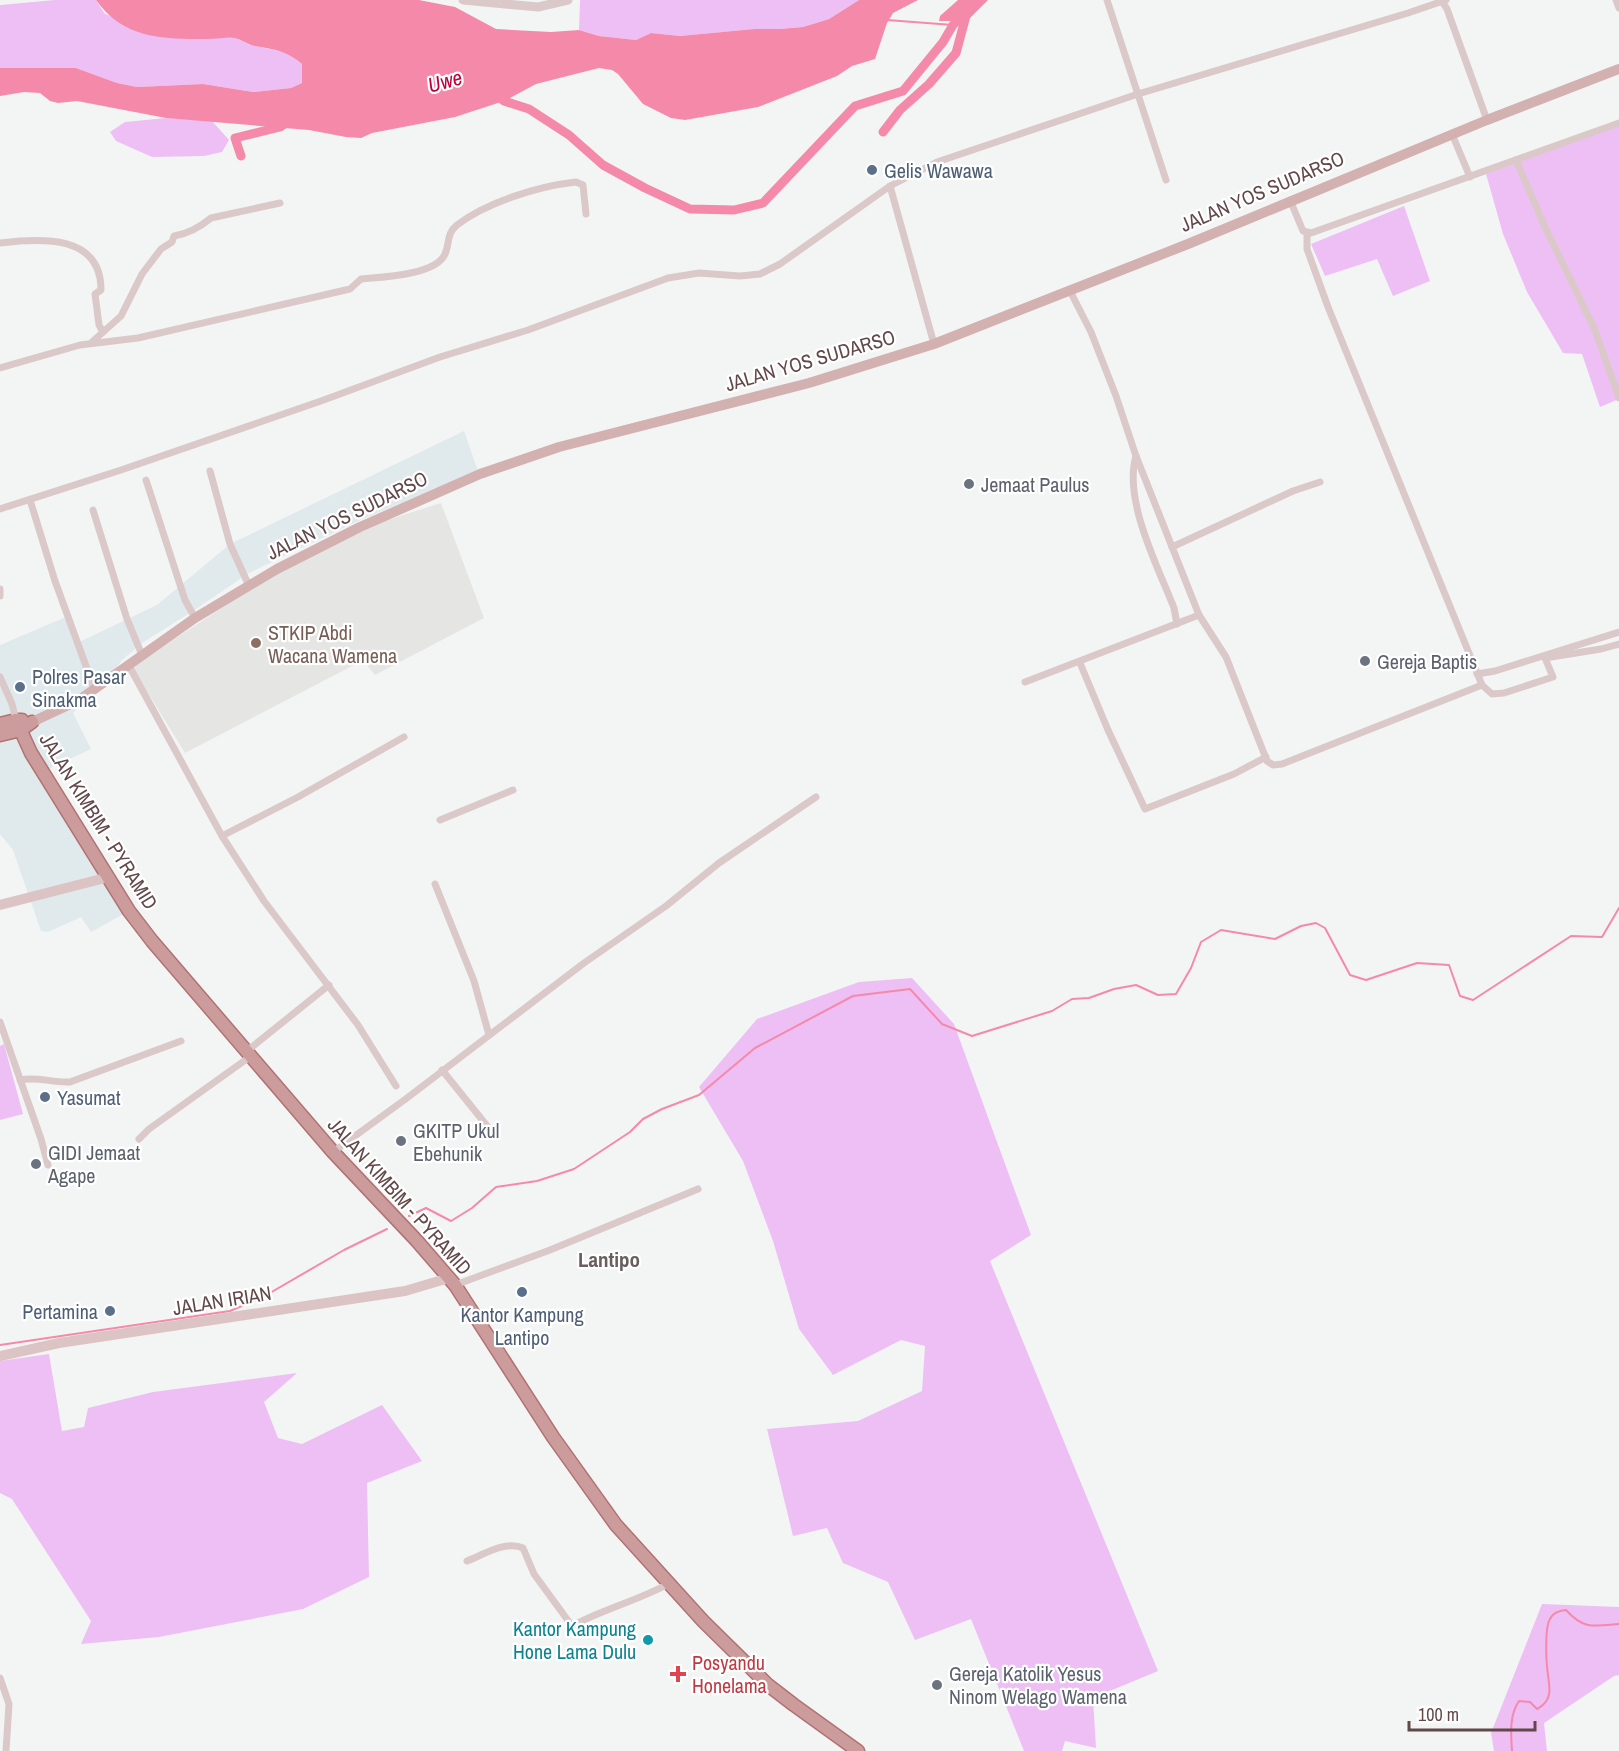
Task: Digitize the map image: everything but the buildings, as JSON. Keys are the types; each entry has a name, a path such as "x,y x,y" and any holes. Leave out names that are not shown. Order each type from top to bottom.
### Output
{"highway":[{"name":"JALAN YOS SUDARSO","path":"0,724 18,725 32,722"},
{"name":"JALAN YOS SUDARSO","path":"0,735 18,725"},
{"name":"JALAN KIMBIM - PYRAMID","path":"18,725 32,753 129,911 152,941 333,1152 417,1241 452,1282 553,1437 616,1525 703,1621 768,1685 854,1749"}],"main road":[{"name":"JALAN YOS SUDARSO","path":"32,722 70,705 195,618 277,569 360,527 480,474 522,459 643,425 809,383 934,344 1188,244 1452,134 1619,69"},
{"path":"0,905 109,877"},
{"name":"JALAN IRIAN","path":"0,1356 58,1343 452,1282"}],"street":[{"path":"463,0 538,7 568,0"},
{"path":"1107,0 1166,180"},
{"path":"0,509 321,401 440,357 528,330 669,278 699,273 740,276 760,274 780,264 890,186 937,162 1138,94 1408,14 1443,0 1487,120"},
{"path":"1616,0 1619,8"},
{"path":"1290,200 1303,231 1307,233 1329,228 1619,123"},
{"path":"1452,134 1470,177"},
{"path":"1516,160 1544,225 1595,330 1619,398"},
{"path":"0,368 92,342 138,338 350,289 360,279 393,277 427,268 440,262 447,252 447,239 450,231 459,224 489,206 533,190 576,182 583,185 586,214"},
{"path":"890,186 934,344"},
{"path":"92,342 121,316 142,274 161,249 172,242 174,236 183,235 211,218 280,203"},
{"path":"1307,233 1307,249 1329,307 1482,685 1492,694 1504,693 1553,677 1545,658 1601,650 1619,644"},
{"path":"0,243 46,240 87,252 97,266 101,281 101,290 96,294 99,325 103,332"},
{"path":"1070,291 1091,332 1136,456 1199,615 1226,657 1266,758 1273,765 1282,764 1482,685"},
{"path":"1136,456 1133,478 1135,506 1174,608 1177,624"},
{"path":"210,471 230,544 249,585"},
{"path":"146,480 185,600 195,618"},
{"path":"1172,547 1293,490 1320,482"},
{"path":"30,500 55,581 94,688"},
{"path":"93,510 128,620 142,656"},
{"path":"0,589 0,596"},
{"path":"1025,682 1080,663 1199,615"},
{"path":"1477,674 1495,671 1619,632"},
{"path":"1080,663 1145,809 1212,783 1266,758"},
{"path":"129,664 222,836 264,901 358,1025 396,1086"},
{"path":"0,677 18,725"},
{"path":"222,836 298,797 404,737"},
{"path":"440,820 513,790"},
{"path":"333,1152 584,963 666,906 719,863 816,798"},
{"path":"435,884 474,981 489,1035"},
{"path":"139,1139 249,1053 329,985"},
{"path":"0,1022 48,1165"},
{"path":"20,1080 33,1077 56,1083 70,1082 181,1041"},
{"path":"442,1070 488,1127"},
{"path":"452,1282 550,1250 698,1189"},
{"path":"467,1561 505,1546 516,1545 523,1548 534,1574 572,1626 597,1613 644,1597 668,1584"},
{"path":"0,1678 9,1704 6,1751"}],"shaded area":[{"path":"55,0 96,0 105,14 177,38 236,38 250,45 288,53 302,64 302,83 291,88 253,92 203,84 137,87 117,83 76,68 0,68 0,5"},
{"path":"580,0 859,0 829,19 803,27 680,36 651,33 636,40 599,36 579,30"},
{"path":"166,118 212,121 229,140 222,152 204,156 152,157 116,141 110,132 125,122"},
{"path":"1619,126 1619,399 1600,407 1582,354 1563,353 1527,292 1503,234 1486,174"},
{"path":"1404,206 1430,281 1393,296 1377,259 1325,276 1311,244"},
{"path":"464,431 478,471 358,521 249,573 142,643 122,660 107,681 73,713 91,749 44,771 129,911 91,932 81,917 48,932 41,931 13,850 0,834 0,645 66,617 77,643 157,605 230,544"},
{"path":"441,503 484,618 375,675 365,663 358,663 185,753 132,667 272,575 384,521"},
{"path":"912,978 954,1024 1031,1235 990,1261 1158,1671 1093,1698 1096,1748 1065,1741 1062,1751 1024,1751 971,1619 915,1640 888,1582 843,1563 827,1528 793,1536 767,1429 858,1421 922,1391 925,1346 901,1340 833,1375 799,1329 773,1241 743,1161 699,1087 757,1019 859,982"},
{"path":"4,1044 23,1114 0,1120 0,1046"},
{"path":"49,1354 62,1431 84,1427 88,1408 153,1392 297,1373 264,1402 278,1438 302,1444 382,1405 422,1461 367,1483 369,1577 303,1609 159,1637 81,1644 91,1621 12,1499 0,1493 0,1361"},
{"path":"1542,1604 1619,1607 1619,1675 1614,1676 1544,1723 1547,1751 1494,1751 1491,1733"}],"water":[{"name":"Uwe","path":"96,0 419,0 455,7 496,29 551,32 579,30 599,36 636,40 651,33 680,36 803,27 829,19 859,0 918,0 893,13 887,23 875,59 852,66 837,76 758,107 685,120 671,118 643,104 618,74 612,70 599,68 536,84 504,101 455,117 372,133 361,138 309,130 166,118 77,101 58,103 50,101 40,93 24,92 0,96 0,68 76,68 117,83 137,87 203,84 253,92 291,88 302,83 302,64 285,53 234,38 175,38 145,34 119,23"},
{"path":"958,0 988,0 967,21 939,21 940,16"}],"waterway":[{"path":"495,94 504,101 529,109 569,135 603,165 645,188 690,209 734,210 763,203 855,106 903,91 943,42 953,25 976,0"},
{"path":"883,132 900,110 929,84 956,53 967,12"},
{"path":"887,20 953,25"},
{"path":"241,156 235,138 280,127 289,121"},
{"path":"409,1216 426,1208 451,1221 472,1208 496,1187 537,1181 574,1169 630,1132 643,1119 699,1095 755,1048 853,996 910,989 942,1024 972,1036 1052,1011 1072,999 1089,998 1114,989 1136,985 1158,995 1176,994 1191,968 1201,942 1221,930 1275,939 1301,926 1316,923 1325,928 1350,975 1366,980 1417,963 1449,965 1460,996 1473,1000 1571,936 1602,937 1619,908"},
{"path":"0,1345 230,1311 263,1297 344,1250 387,1229"},
{"path":"1512,1751 1512,1719 1519,1701 1530,1702 1537,1709 1543,1705 1549,1695 1546,1642 1551,1617 1557,1612 1566,1610 1584,1624 1596,1626 1619,1624"}],"place":[{"name":"Gelis Wawawa","path":"872,170"},
{"name":"Jemaat Paulus","path":"969,484"},
{"name":"STKIP Abdi Wacana Wamena","path":"256,643"},
{"name":"Gereja Baptis","path":"1365,661"},
{"name":"Polres Pasar Sinakma","path":"20,687"},
{"name":"Yasumat","path":"45,1097"},
{"name":"GKITP Ukul Ebehunik","path":"401,1141"},
{"name":"GIDI Jemaat Agape","path":"36,1164"},
{"name":"Kantor Kampung Lantipo","path":"522,1292"},
{"name":"Pertamina","path":"110,1311"},
{"name":"Kantor Kampung Hone Lama Dulu","path":"648,1640"},
{"name":"Posyandu Honelama","path":"678,1674"},
{"name":"Gereja Katolik Yesus Ninom Welago Wamena","path":"937,1685"}],"district":[{"name":"Lantipo","path":"609,1259"}]}
